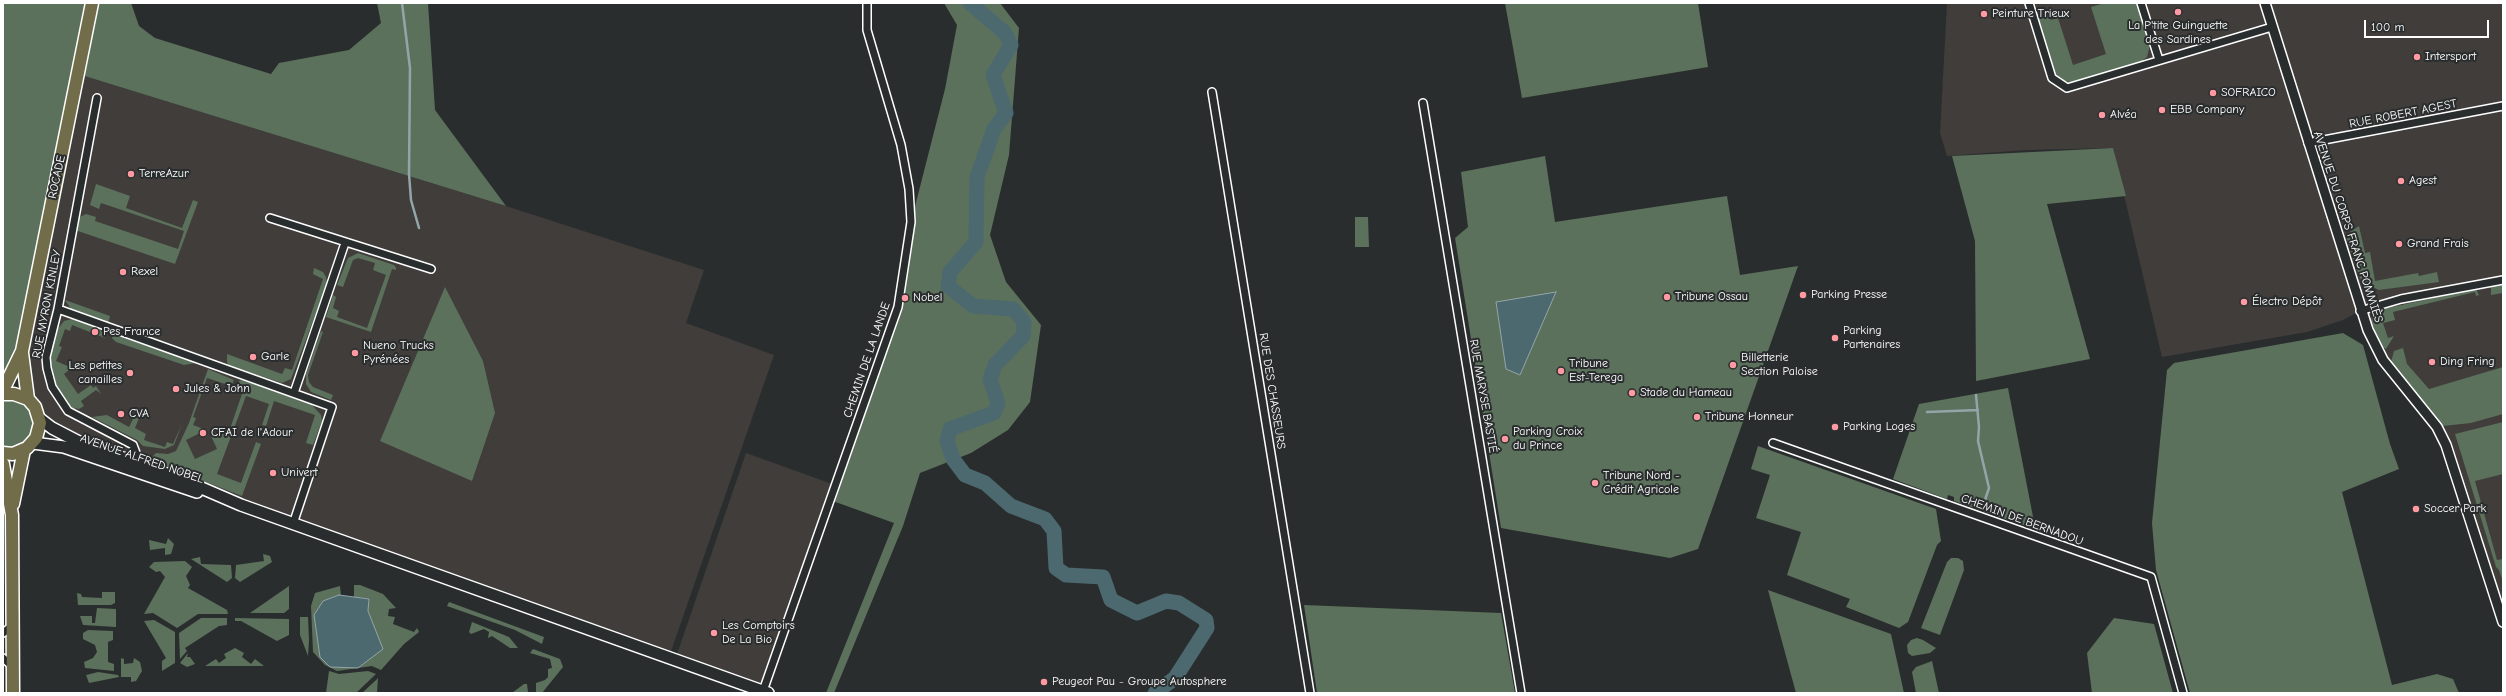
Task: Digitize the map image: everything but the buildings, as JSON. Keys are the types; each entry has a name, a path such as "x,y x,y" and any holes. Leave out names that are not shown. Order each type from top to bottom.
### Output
{"main road":[{"name":"ROCADE","path":"3,390 22,351 92,3"},
{"name":"ROCADE","path":"22,351 28,399"},
{"path":"3,394 14,394 28,399 35,407 39,418 38,433 29,447 12,515"},
{"path":"39,418 52,428 79,442 131,465"},
{"name":"AVENUE ALFRED NOBEL","path":"29,447 64,447 131,465 766,692"},
{"path":"3,453 12,454 29,447"},
{"path":"3,464 12,515 8,630 13,667 13,693"}],"street":[{"name":"CHEMIN DE LA LANDE","path":"766,692 898,307 911,222 909,188 901,145 867,30 867,3"},
{"path":"2029,3 2052,78 2067,88 2272,28"},
{"path":"2140,3 2159,60"},
{"name":"AVENUE DU CORPS FRANC POMMIÈS","path":"2265,3 2360,311 2383,360 2437,427 2446,445 2503,622"},
{"name":"RUE DES CHASSEURS","path":"1212,92 1310,693"},
{"name":"RUE MYRON KINLEY","path":"97,98 58,309 46,357 49,377 54,391 68,412 130,441 136,451 131,465"},
{"name":"RUE MARYSE BASTIÉ","path":"1422,103 1521,693"},
{"name":"RUE ROBERT AGEST","path":"2308,143 2503,106"},
{"path":"270,218 431,269"},
{"path":"294,393 345,243"},
{"path":"2360,311 2401,299 2503,280"},
{"path":"58,309 332,407 293,524"},
{"name":"CHEMIN DE BERNADOU","path":"1773,443 2151,577 2183,693"},
{"path":"3,658 13,667"}],"shaded area":[{"path":"1947,3 2503,3 2503,622 2446,445 2383,360 2360,311 2343,320 2307,332 2162,357 2113,148 2027,150 1947,156 1940,133"},
{"path":"78,74 506,206 704,270 686,323 774,355 669,657 79,442 39,418 23,373"},
{"path":"746,453 835,485 763,691 675,660"}],"green space":[{"path":"3,3 131,3 139,26 155,38 271,74 279,63 349,50 381,23 377,3 428,3 435,110 506,206 78,74 22,351 3,390"},
{"path":"944,3 1000,3 1019,28 1009,155 990,235 1006,282 1041,325 1030,402 1008,430 971,453 920,473 903,526 834,693 826,693 894,523 830,500 898,307 911,222 945,89 957,25"},
{"path":"1505,3 1698,3 1708,67 1522,98"},
{"path":"2105,3 2137,3 2150,45 2147,57 2139,63 2073,83 2059,79 2055,74 2038,18 2048,13 2051,20 2058,18 2073,65 2106,54 2091,7"},
{"path":"2113,148 2126,196 2047,204 2090,359 1976,381 1975,241 1952,156"},
{"path":"1545,156 1555,222 1727,196 1740,275 1798,266 1698,549 1670,558 1501,528 1455,238 1468,227 1461,172"},
{"path":"96,184 130,196 126,208 182,228 193,200 198,202 175,264 75,230 78,218 86,214 96,217 95,221 178,249 184,231 101,203 99,209 90,205"},
{"path":"1355,217 1368,217 1369,247 1355,247"},
{"path":"2359,226 2365,253 2370,252 2375,281 2418,273 2419,276 2437,272 2439,282 2379,290 2366,284 2360,278 2347,239 2350,232"},
{"path":"358,253 394,265 396,268 396,270 392,269 371,332 326,317 333,295 336,297 333,308 339,311 337,317 367,328 386,275 373,270 375,263 358,258 353,260 343,287 337,285 348,258"},
{"path":"314,268 323,272 326,277 327,284 291,379 282,383 230,366 227,363 227,354 282,374 285,368 292,370 323,279 313,274"},
{"path":"2503,284 2503,293 2491,295 2491,287"},
{"path":"445,287 483,361 495,413 472,481 380,441"},
{"path":"2476,289 2479,295 2476,296 2475,292 2393,312 2395,320 2383,323 2388,338 2394,336 2386,349 2380,345 2371,321 2372,316 2378,310"},
{"path":"65,300 110,316 108,324 78,313 71,309"},
{"path":"72,319 100,329 105,338 72,325 70,331 65,329 59,346 62,347 56,361 72,368 64,374 78,394 91,385 93,388 96,386 101,394 96,390 81,401 84,406 79,409 69,407 56,388 49,359 57,330 64,321"},
{"path":"321,331 323,332 308,375 309,382 313,387 333,395 331,400 311,392 306,384 306,374"},
{"path":"2343,333 2363,345 2390,444 2399,469 2342,492 2392,685 2437,674 2453,679 2459,693 2190,693 2156,570 2152,523 2167,370 2174,363"},
{"path":"113,334 196,363 184,365 116,342 112,338"},
{"path":"2403,348 2407,364 2429,389 2503,367 2503,414 2471,423 2443,426 2391,362 2394,351"},
{"path":"208,369 234,380 231,386 207,378 193,417 196,418 193,425 206,430 186,440 195,459 217,449 211,436 212,432 220,435 223,427 230,429 243,391 236,388 239,381 242,380 312,405 321,415 322,421 313,445 306,443 315,415 274,401 266,426 262,425 269,404 246,396 217,474 241,483 256,442 261,444 242,496 165,466 166,462 152,457 156,453 168,454 176,451 189,423"},
{"path":"2008,388 2035,527 2032,528 1954,501 1954,497 1948,495 1947,499 1893,479 1919,404"},
{"path":"9,398 24,403 31,410 34,420 32,435 20,446 10,448 3,447 3,399"},
{"path":"133,408 148,410 147,412 142,411 135,428 146,434 144,440 165,447 167,442 173,444 182,424 174,445 165,449 143,446 137,440 92,417 107,415 129,427 136,413 131,411"},
{"path":"2503,422 2503,474 2475,481 2497,560 2503,559 2503,582 2499,570 2496,567 2455,434"},
{"path":"1758,446 1936,509 1941,541 1937,545 1908,622 1899,628 1846,607 1850,599 1787,575 1801,532 1756,518 1770,475 1751,469"},
{"path":"168,538 174,544 171,554 165,555 165,548 150,550 149,540 166,544"},
{"path":"263,554 270,556 272,562 240,582 235,578 236,565 264,561"},
{"path":"200,557 201,564 231,565 232,578 227,582 191,559"},
{"path":"1951,558 1958,558 1963,561 1964,570 1940,635 1921,628 1947,562"},
{"path":"185,561 192,567 186,576 190,585 188,588 227,610 228,614 198,614 177,628 153,613 144,614 165,577 160,571 156,572 149,567 154,562"},
{"path":"354,585 360,585 383,594 396,608 389,609 388,616 395,617 393,624 414,632 417,628 419,632 404,644 381,670 372,666 337,671 325,665 313,652 311,606 315,593 340,586 341,596 339,595 382,649 368,611 369,599 354,597"},
{"path":"289,586 289,609 284,613 250,613"},
{"path":"1768,590 1891,634 1904,693 1796,693"},
{"path":"102,592 115,592 115,603 111,605 78,605 77,593 81,594 82,597 102,598"},
{"path":"449,602 544,637 542,644 515,630 447,606"},
{"path":"1304,605 1501,613 1515,693 1317,693"},
{"path":"97,608 116,609 116,627 83,625 80,616 92,616 92,623 95,623"},
{"path":"300,617 308,617 308,656 300,635"},
{"path":"201,618 227,618 227,625 219,626 185,648 187,651 180,659 179,633"},
{"path":"235,618 289,619 289,635 277,641 241,621 235,621"},
{"path":"2114,618 2154,624 2173,693 2092,693 2087,653"},
{"path":"154,620 175,632 175,663 162,671 162,661 166,658 144,621"},
{"path":"472,622 509,637 518,648 510,648 492,636 488,638 489,632 484,629 471,634 469,632"},
{"path":"88,630 113,631 113,640 108,642 108,662 114,664 114,671 85,668 84,662 93,658 97,652 95,645 83,639 83,633"},
{"path":"1917,638 1936,648 1930,653 1912,656 1908,653 1907,645 1911,640"},
{"path":"235,648 244,653 242,657 251,664 255,659 264,666 205,666 216,659 219,663 226,658 224,654"},
{"path":"533,649 560,659 563,667 542,693 512,693 524,684 527,684 528,692 536,692 536,683 545,680 548,677 548,669 552,668 550,659 530,653"},
{"path":"188,653 187,657 190,657 195,664 187,667 180,663"},
{"path":"121,658 124,659 124,664 133,663 134,658 140,662 142,671 136,681 131,682 131,677 121,677"},
{"path":"1932,661 1939,693 1916,693 1912,672 1916,667"},
{"path":"329,671 339,674 368,671 376,674 356,693 326,693"},
{"path":"98,672 118,675 119,677 89,683 86,675"},
{"path":"378,678 377,693 362,693 375,681"}],"water":[{"path":"1556,292 1520,375 1506,369 1496,302"},
{"path":"339,595 369,599 368,611 383,649 358,668 330,667 320,657 314,615 323,601"}],"waterway":[{"path":"402,3 410,68 409,174 411,200 419,228"},
{"path":"970,3 1005,33 1011,45 993,75 1006,113 994,129 977,177 976,242 950,272 948,286 973,306 1013,309 1024,322 1023,336 995,365 990,379 998,403 994,413 950,429 947,441 953,459 965,475 985,483 1011,506 1045,519 1054,531 1056,568 1066,575 1103,577 1111,600 1137,613 1166,601 1179,603 1206,620 1207,628 1175,678 1155,693"},
{"path":"1976,395 1979,427 1978,441 1989,488 1983,506"},
{"path":"1927,412 1978,410"}],"place":[{"name":"La P'tite Guinguette des Sardines","path":"2178,12"},
{"name":"Peinture Trieux","path":"1984,14"},
{"name":"Intersport","path":"2417,57"},
{"name":"SOFRAICO","path":"2213,93"},
{"name":"EBB Company","path":"2162,110"},
{"name":"Alvéa","path":"2102,115"},
{"name":"TerreAzur","path":"131,174"},
{"name":"Agest","path":"2401,181"},
{"name":"Grand Frais","path":"2399,244"},
{"name":"Rexel","path":"123,272"},
{"name":"Parking Presse","path":"1803,295"},
{"name":"Tribune Ossau","path":"1667,297"},
{"name":"Nobel","path":"905,298"},
{"name":"Électro Dépôt","path":"2244,302"},
{"name":"Pes France","path":"95,332"},
{"name":"Parking Partenaires","path":"1835,338"},
{"name":"Nueno Trucks Pyrénées","path":"355,353"},
{"name":"Garle","path":"253,357"},
{"name":"Ding Fring","path":"2432,362"},
{"name":"Billetterie Section Paloise","path":"1733,365"},
{"name":"Tribune Est-Terega","path":"1561,371"},
{"name":"Les petites canailles","path":"130,373"},
{"name":"Jules & John","path":"176,389"},
{"name":"Stade du Hameau","path":"1632,393"},
{"name":"CVA","path":"121,414"},
{"name":"Tribune Honneur","path":"1697,417"},
{"name":"Parking Loges","path":"1835,427"},
{"name":"CFAI de l'Adour","path":"203,433"},
{"name":"Parking Croix du Prince","path":"1505,439"},
{"name":"Univert","path":"273,473"},
{"name":"Tribune Nord - Crédit Agricole","path":"1595,483"},
{"name":"Soccer Park","path":"2416,509"},
{"name":"Les Comptoirs De La Bio","path":"714,633"},
{"name":"Peugeot Pau - Groupe Autosphere","path":"1044,682"}]}
